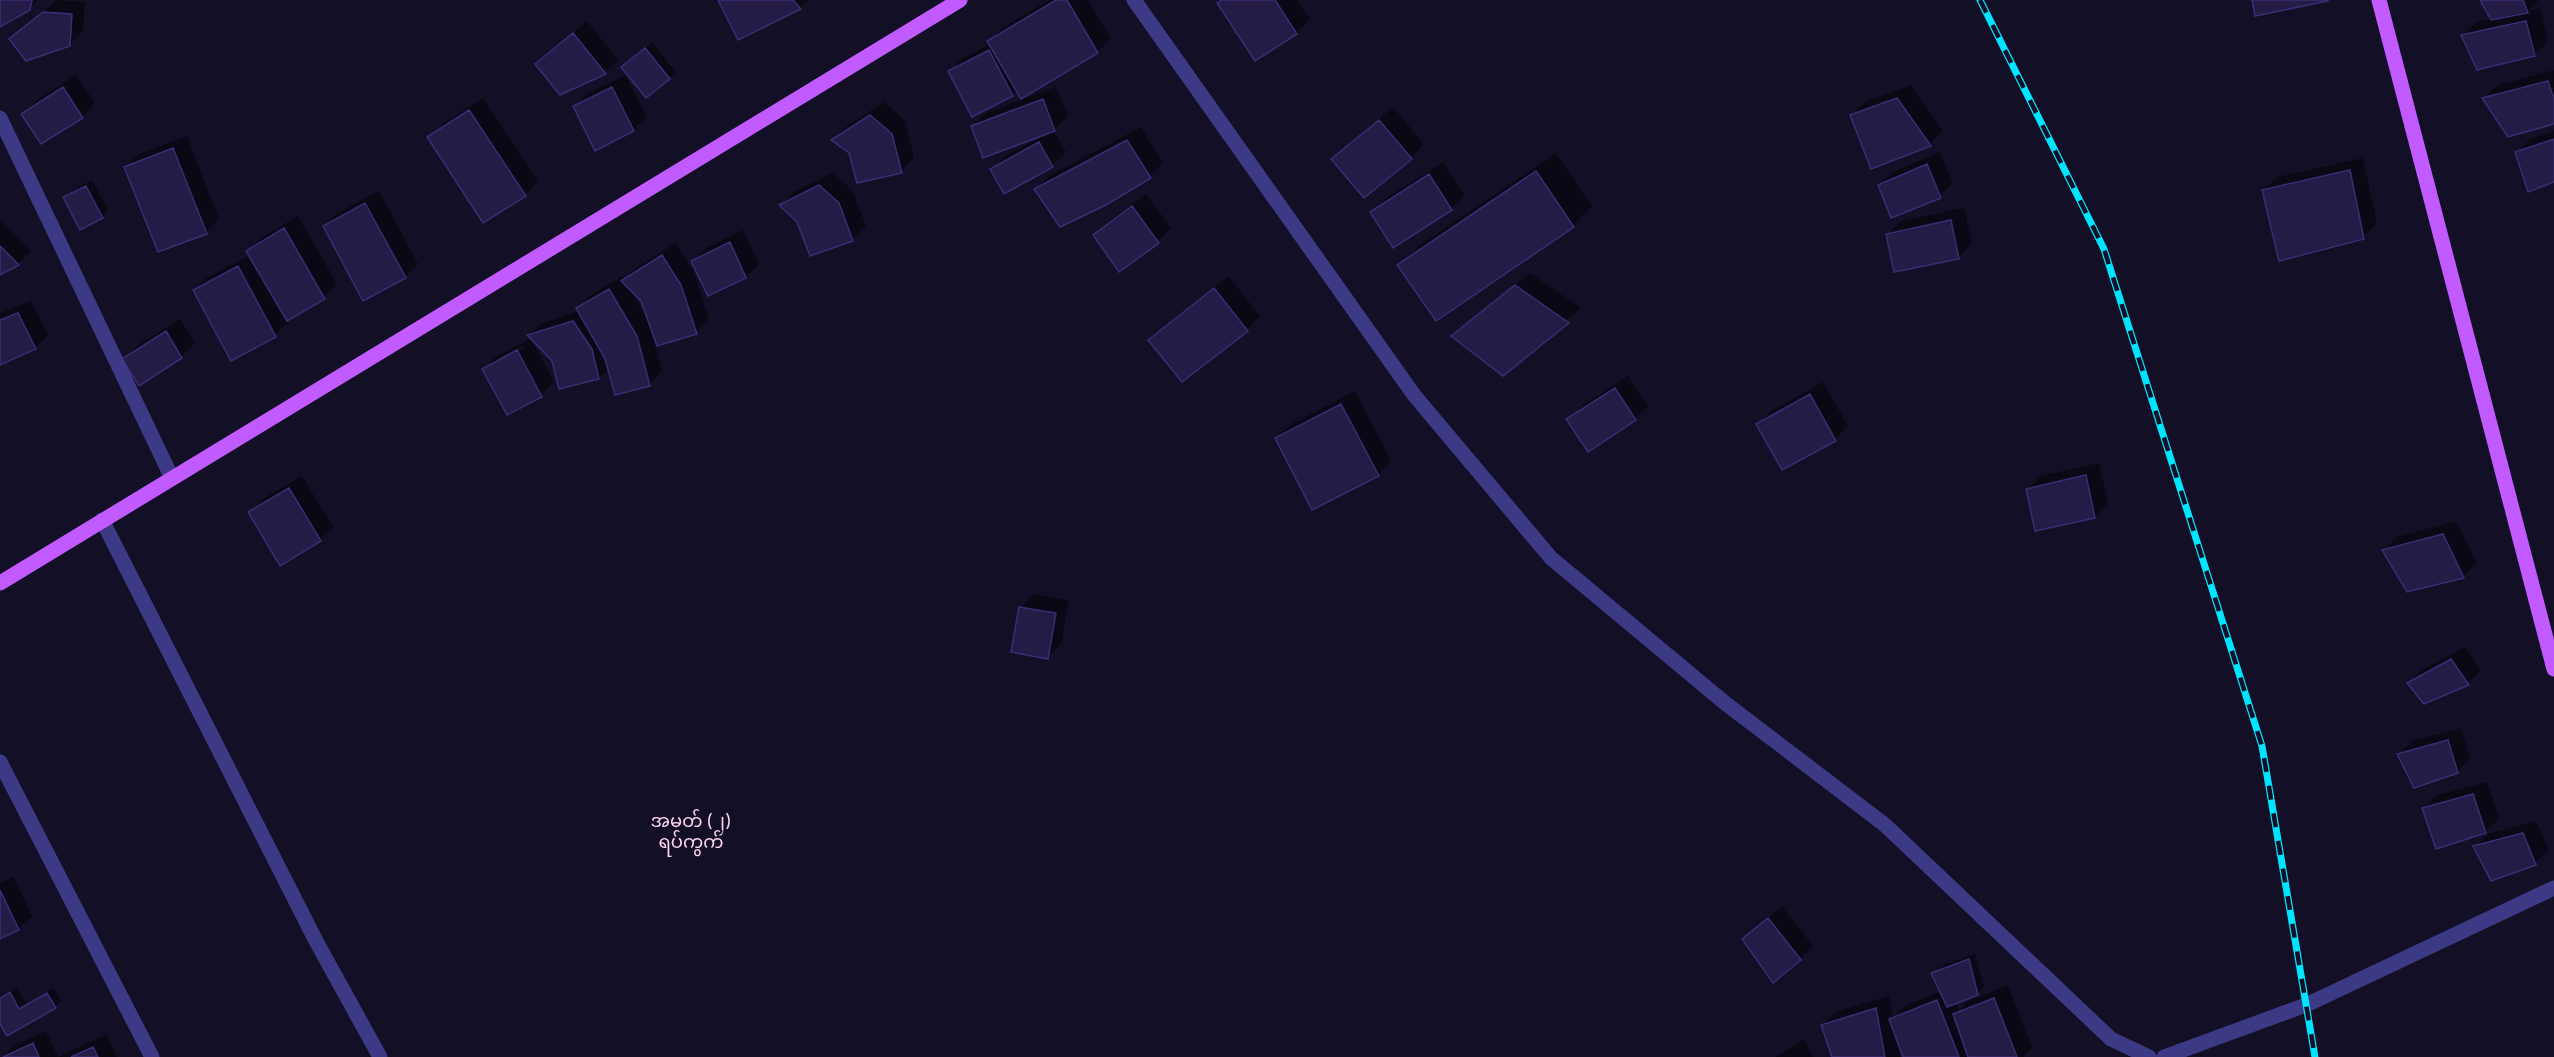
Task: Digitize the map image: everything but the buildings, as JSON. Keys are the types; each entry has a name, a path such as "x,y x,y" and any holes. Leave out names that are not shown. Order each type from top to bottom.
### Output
{"main road":[{"path":"0,583 960,0"},
{"path":"2379,0 2554,669"}],"street":[{"path":"1134,0 1414,395 1551,558 1725,703 1885,825 2111,1039 2149,1057"},
{"path":"0,118 172,478"},
{"path":"102,520 316,941 380,1057"},
{"path":"0,762 152,1057"},
{"path":"2164,1057 2306,1005 2554,888"}],"railway":[{"path":"1980,0 2104,249 2262,746 2315,1057"}],"district":[{"name":"အမှတ် (၂) ရပ်ကွက်","path":"691,832"}]}
